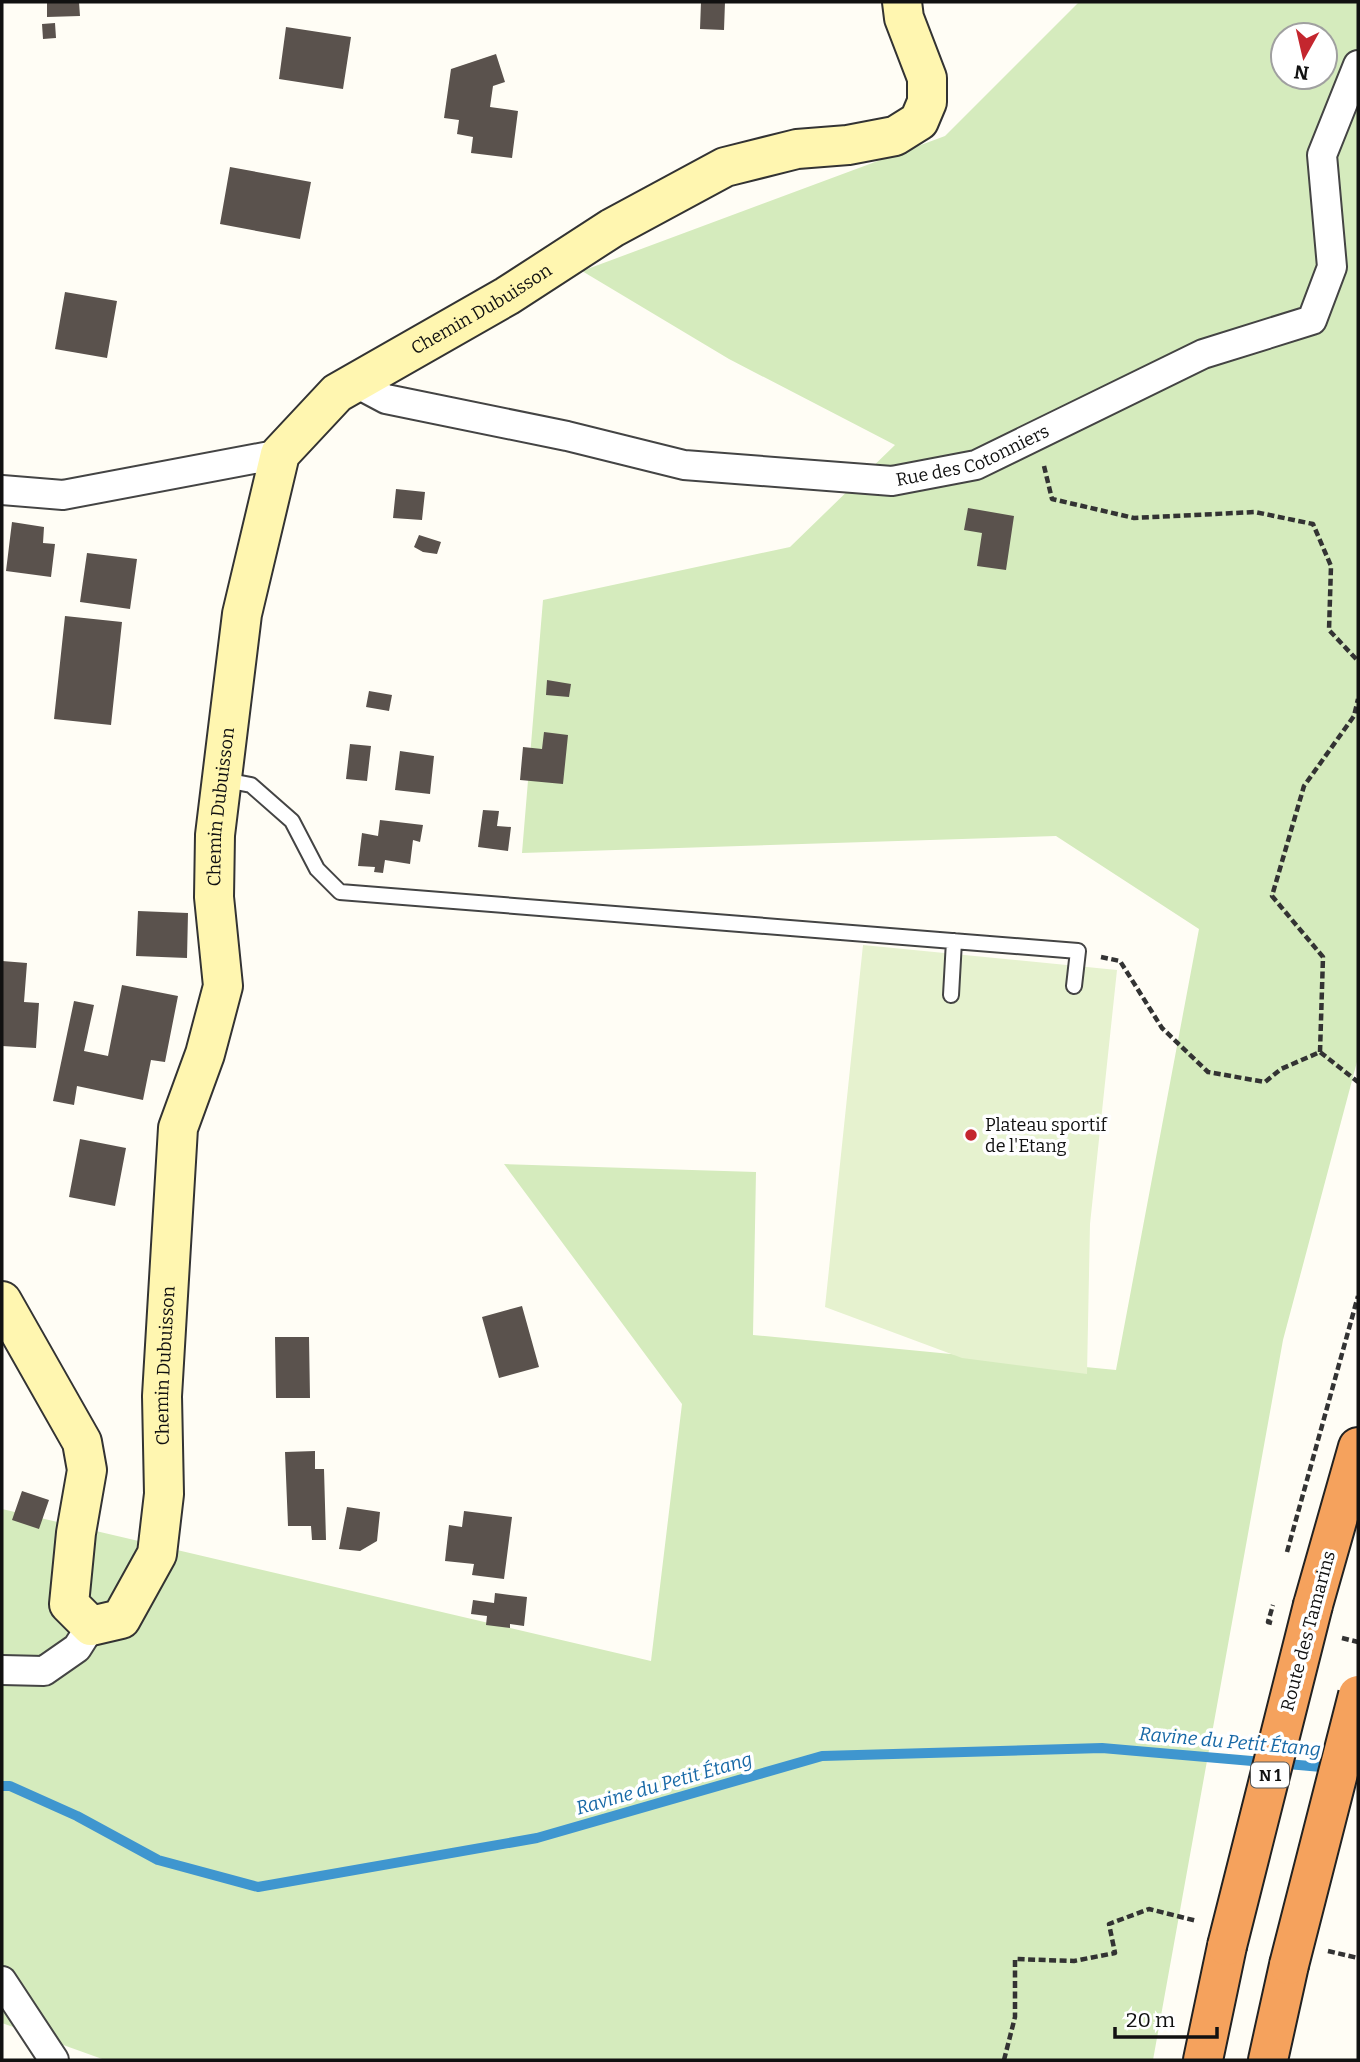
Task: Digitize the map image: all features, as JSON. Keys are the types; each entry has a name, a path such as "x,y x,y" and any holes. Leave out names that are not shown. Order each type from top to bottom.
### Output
{"highway":[{"name":"Route des Tamarins","path":"1203,2060 1214,1934 1314,1605 1358,1447"},
{"path":"1268,2060 1304,1957 1358,1695"}],"main road":[{"name":"Chemin Dubuisson","path":"91,1626 121,1619 157,1554 164,1494 162,1396 178,1128 205,1054 223,986 214,897 215,835 242,614 280,454 337,393 507,296 612,228 724,167 797,149 848,145 895,136 919,121 927,102 927,78 904,18 902,2"},
{"path":"2,1301 82,1442 87,1470 68,1604 91,1626"}],"street":[{"name":"Rue des Cotonniers","path":"355,382 386,399 567,436 684,465 892,481 976,465 1203,354 1312,320 1332,267 1322,155 1358,65"},
{"path":"2,490 63,495 280,454"},
{"path":"2,1670 44,1671 77,1648 91,1626"},
{"path":"2,1980 54,2060"}],"lane":[{"path":"221,780 251,785 292,821 317,869 340,892 1078,951 1074,986"},
{"path":"951,995 954,941"}],"path":[{"path":"1036,435 1052,499 1134,518 1255,512 1312,524 1331,566 1329,631 1358,661"},
{"path":"1320,1052 1323,957 1272,896 1304,786 1354,716 1358,699"},
{"path":"1078,951 1120,961 1163,1028 1208,1072 1265,1082 1281,1069 1320,1052"},
{"path":"1320,1052 1358,1082"},
{"path":"1004,2060 1015,2017 1015,1959 1073,1961 1115,1953 1109,1924 1149,1909 1214,1934"},
{"path":"1304,1957 1358,1958"}],"green space":[{"path":"1079,2 1358,2 1358,1058 1283,1340 1153,2060 105,2060 2,2023 2,1509 651,1661 682,1404 504,1164 756,1172 753,1335 1116,1370 1199,929 1056,836 522,853 543,600 790,547 895,445 729,359 582,271 945,136"},
{"name":"Plateau sportif de l'Etang","path":"863,945 1117,970 1090,1224 1087,1374 962,1358 825,1307"}],"building":[{"path":"47,2 79,2 80,16 47,17"},
{"path":"701,2 725,2 724,30 700,29"},
{"path":"55,23 56,38 43,39 42,24"},
{"path":"286,27 351,37 343,89 279,79"},
{"path":"496,54 505,82 493,86 490,107 518,111 512,158 471,153 473,137 457,134 459,120 444,118 451,69"},
{"path":"230,167 311,182 300,239 220,224"},
{"path":"65,292 117,301 107,358 55,349"},
{"path":"396,489 425,492 422,520 393,518"},
{"path":"968,508 1014,516 1006,570 977,566 982,533 964,530"},
{"path":"12,522 44,527 43,543 55,544 51,577 6,571"},
{"path":"419,535 441,542 437,554 423,552 414,547"},
{"path":"87,553 137,559 130,609 80,602"},
{"path":"65,616 122,622 111,725 54,719"},
{"path":"547,680 571,684 569,697 546,695"},
{"path":"369,691 392,695 389,711 366,707"},
{"path":"544,732 568,735 563,784 520,780 523,747 542,749"},
{"path":"350,744 371,746 367,781 346,779"},
{"path":"400,751 434,756 430,794 395,790"},
{"path":"483,810 499,811 497,826 511,827 508,851 478,847"},
{"path":"380,820 423,825 420,842 413,840 410,864 385,860 383,873 374,872 375,867 358,866 362,833 378,836"},
{"path":"138,911 188,913 187,958 136,956"},
{"path":"2,961 27,963 24,1002 39,1003 36,1048 2,1046"},
{"path":"122,985 178,996 165,1062 151,1060 143,1100 77,1086 74,1105 53,1101 74,1001 94,1005 84,1051 108,1056"},
{"path":"80,1139 126,1148 115,1206 69,1197"},
{"path":"522,1306 539,1367 499,1378 482,1317"},
{"path":"275,1337 309,1337 310,1398 276,1398"},
{"path":"315,1451 315,1469 324,1469 326,1540 312,1540 311,1526 288,1526 285,1452"},
{"path":"22,1491 49,1500 39,1529 12,1520"},
{"path":"347,1507 380,1512 377,1541 360,1551 339,1549"},
{"path":"464,1511 512,1517 504,1579 472,1575 474,1564 445,1561 449,1525 462,1527"},
{"path":"495,1593 527,1597 524,1626 510,1624 510,1628 486,1625 487,1616 471,1614 473,1600 494,1603"}],"waterway":[{"name":"Ravine du Petit Étang","path":"2,1786 10,1786 77,1816 158,1860 258,1887 537,1838 822,1756 1102,1748 1333,1768"}],"place":[{"name":"Plateau sportif de l'Etang","path":"971,1135"}]}
